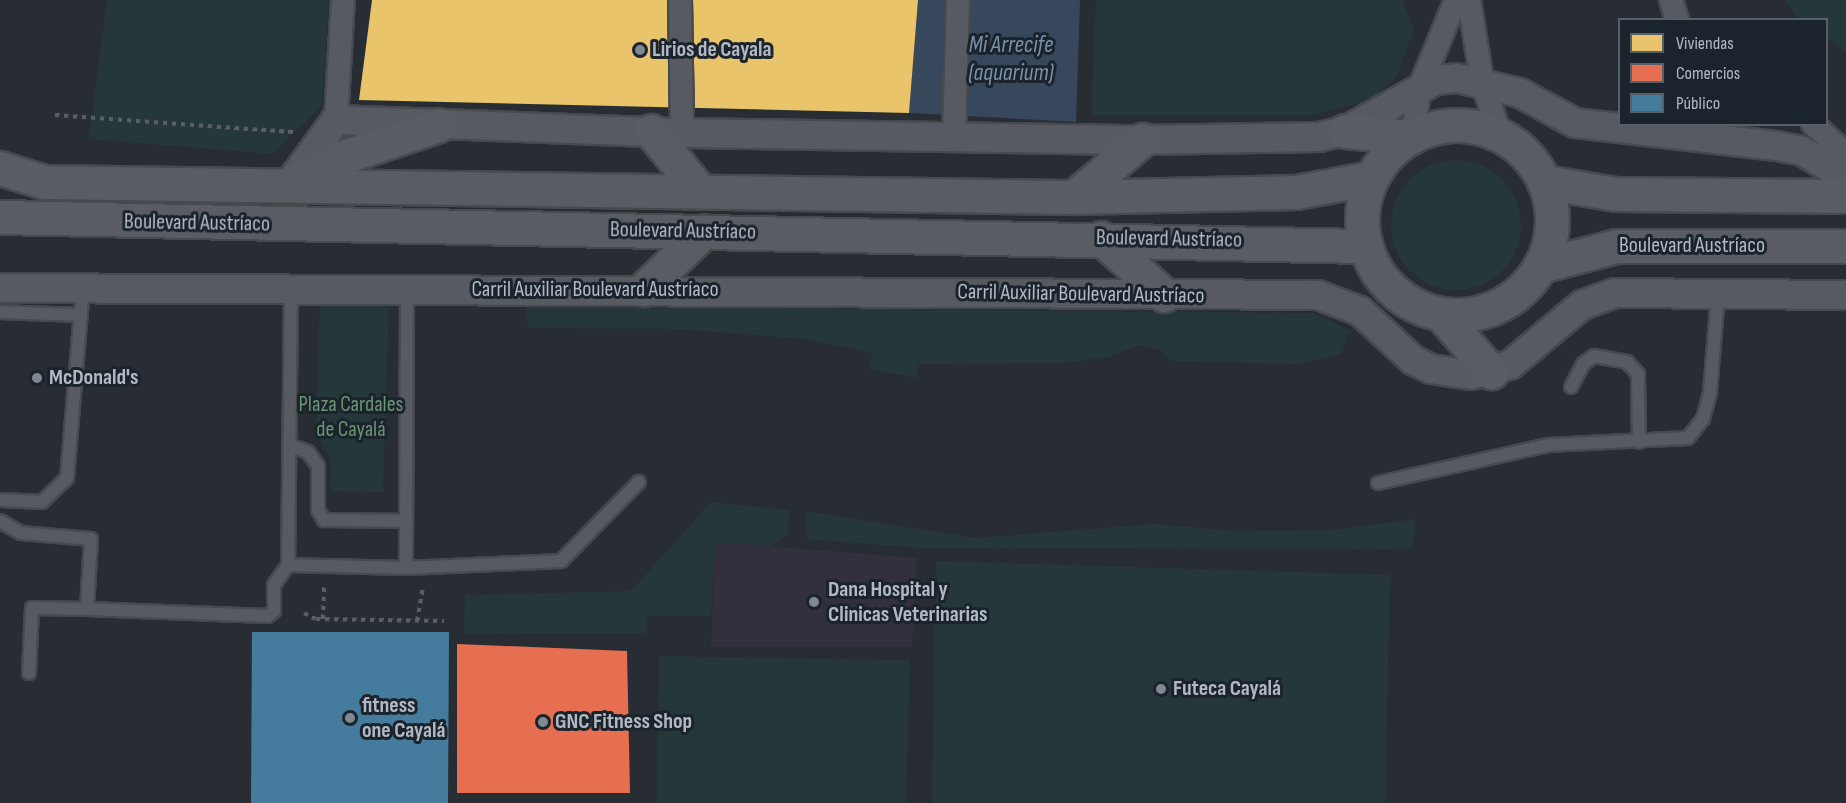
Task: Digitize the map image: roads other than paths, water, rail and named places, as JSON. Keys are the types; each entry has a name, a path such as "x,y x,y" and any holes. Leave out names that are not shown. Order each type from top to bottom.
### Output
{"main road":[{"path":"287,187 343,157 439,125"},
{"path":"1345,131 1412,137 1454,125 1500,135 1533,162 1544,182 1552,224 1540,266 1519,292 1490,310 1441,314"},
{"path":"667,132 700,191"},
{"path":"1412,137 1372,178 1365,200 1366,246 1394,291 1441,314 1491,372"},
{"path":"1074,197 1143,140"},
{"name":"Boulevard Austríaco","path":"0,168 45,182 1074,197 1296,192 1372,178"},
{"path":"1544,182 1616,194 1846,196"},
{"name":"Boulevard Austríaco","path":"0,217 1101,238 1366,246"},
{"path":"644,289 704,231"},
{"path":"1101,238 1164,295"},
{"name":"Boulevard Austríaco","path":"1540,266 1617,246 1846,246"}],"street":[{"path":"344,0 329,127 439,125 667,132 1143,140 1319,137 1345,131 1420,87 1457,78 1482,81 1520,93 1575,123 1777,146 1802,151 1846,177"},
{"path":"667,132 680,0"},
{"path":"954,136 958,0"},
{"path":"1412,137 1420,87 1456,0"},
{"path":"1469,0 1482,81 1500,135"},
{"path":"1671,0 1676,18"},
{"path":"1815,126 1846,154"},
{"name":"Boulevard Austríaco","path":"287,187 329,127"},
{"path":"0,288 82,302 278,289"},
{"name":"Carril Auxiliar Boulevard Austríaco","path":"278,289 644,289 1318,295 1360,311 1413,360 1431,369 1491,372 1527,354 1599,297 1633,292 1846,295"}],"lane":[{"path":"29,673 32,608 268,616 274,611 274,585 288,565 289,445 278,289"},
{"path":"406,568 408,290"},
{"path":"1378,483 1548,444 1639,442 1688,438 1703,419 1717,344 1718,294"},
{"path":"0,312 82,302 67,478 42,502 0,500"},
{"path":"1571,387 1583,364 1594,356 1627,362 1638,374 1639,442"},
{"path":"289,445 308,452 318,466 318,510 324,520 406,521"},
{"path":"288,565 406,568 561,561 639,482"},
{"path":"0,521 21,533 91,539 87,609"}],"water":[{"name":"Mi Arrecife (aquarium)","path":"918,0 1080,0 1076,122 909,113"}],"place":[{"name":"Lirios de Cayala","path":"640,50"},
{"name":"McDonald's","path":"37,378"},
{"name":"Dana Hospital y Clinicas Veterinarias","path":"814,602"},
{"name":"Futeca Cayalá","path":"1161,689"},
{"name":"fitness one Cayalá","path":"350,718"},
{"name":"GNC Fitness Shop","path":"543,722"}],"park label":[{"name":"Plaza Cardales de Cayalá","path":"351,416"}]}
